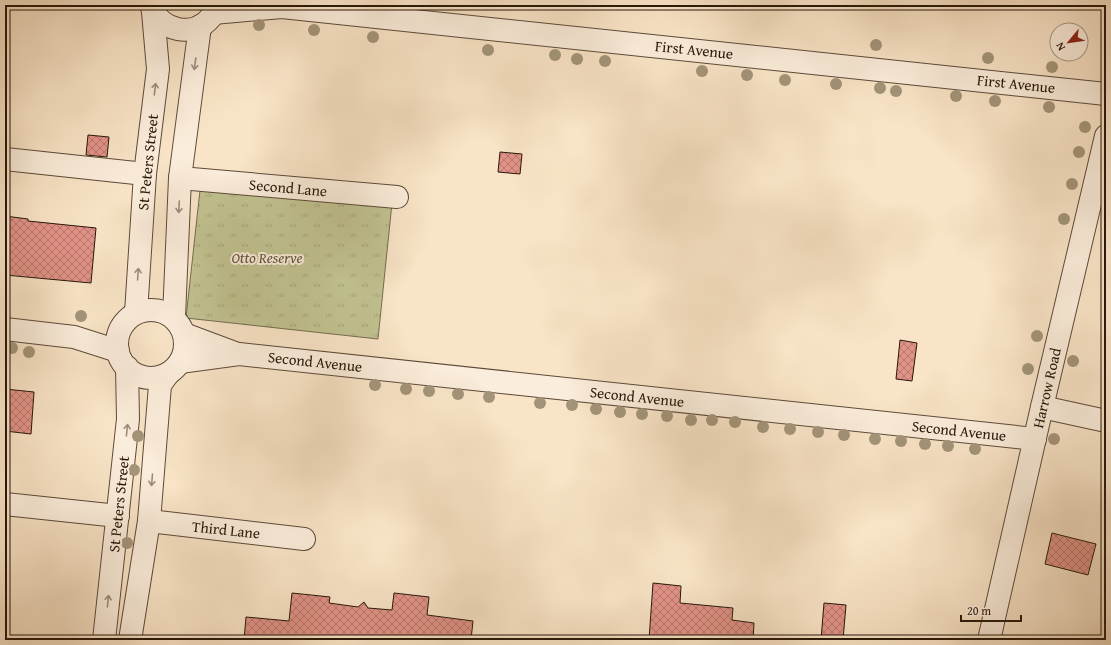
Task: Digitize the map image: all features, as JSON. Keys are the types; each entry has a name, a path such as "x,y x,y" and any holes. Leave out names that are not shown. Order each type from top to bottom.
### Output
{"street":[{"name":"First Avenue","path":"152,9 163,23 174,29 189,30 210,14 278,6 363,10 1106,94"},
{"name":"St Peters Street","path":"129,320 158,68 152,9"},
{"path":"129,320 118,334 117,347 131,372 142,377 157,378 174,368 185,351 179,326 180,178 210,14"},
{"name":"Harrow Road","path":"989,640 1106,136"},
{"path":"5,160 145,174"},
{"name":"Second Lane","path":"180,178 397,197"},
{"path":"74,337 129,320 149,309 167,312 179,326"},
{"name":"Second Avenue","path":"179,326 239,354"},
{"path":"5,329 74,337 123,359"},
{"name":"Second Avenue","path":"174,368 239,354 1035,439"},
{"name":"St Peters Street","path":"104,640 128,419 123,359"},
{"name":"St Peters Street","path":"130,640 149,521 160,385 174,368"},
{"path":"1042,407 1106,421"},
{"path":"5,504 118,516"},
{"name":"Third Lane","path":"149,521 304,539"}],"green space":[{"name":"Otto Reserve","path":"201,181 392,203 378,339 186,318"}],"building":[{"path":"88,135 109,137 107,157 86,155"},
{"path":"500,152 522,154 520,174 498,172"},
{"path":"5,216 28,219 28,221 96,228 91,283 5,275"},
{"path":"900,340 917,343 912,381 896,379"},
{"path":"5,389 34,392 31,434 5,431"},
{"path":"1052,533 1096,544 1088,575 1045,564"},
{"path":"653,583 681,586 680,603 733,608 732,620 754,623 753,640 649,640"},
{"path":"292,593 330,597 329,603 358,607 364,602 368,608 392,610 394,593 429,597 427,615 473,621 471,640 244,640 246,617 289,621"},
{"path":"824,603 846,605 843,640 821,640"}]}
